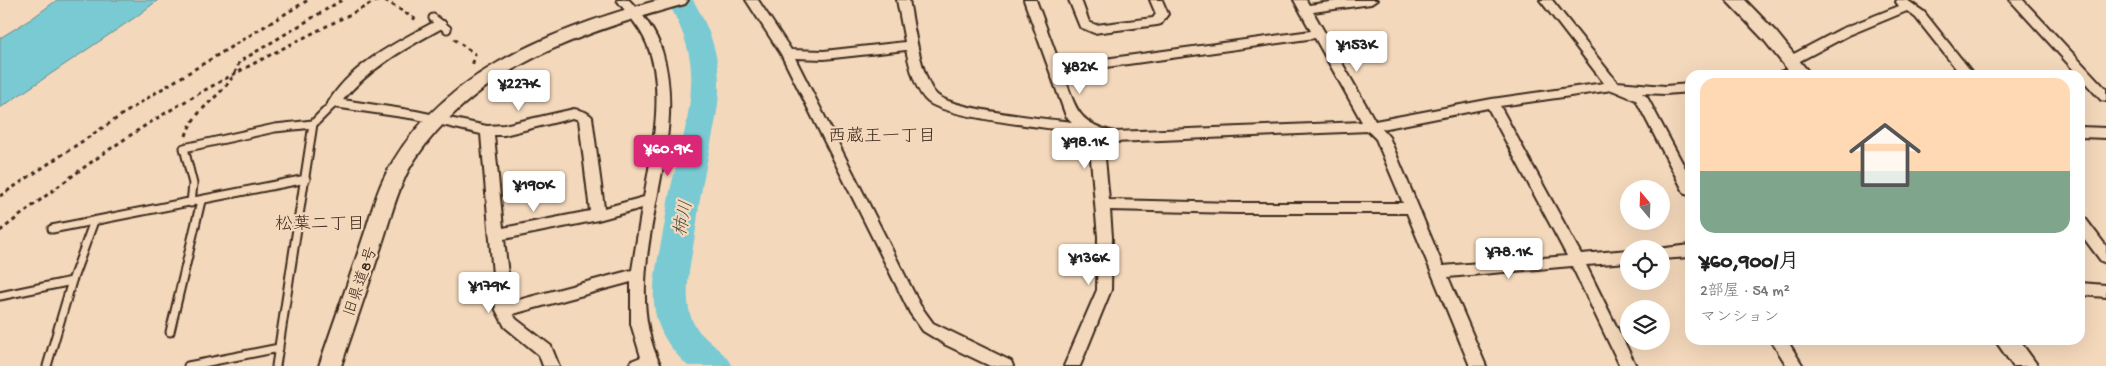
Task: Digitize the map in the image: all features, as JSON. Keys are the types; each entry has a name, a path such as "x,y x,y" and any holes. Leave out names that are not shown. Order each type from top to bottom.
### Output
{"street":[{"name":"旧県道8号","path":"330,366 393,181 403,159 434,119 482,81 537,48 633,7 678,0"},
{"path":"752,0 788,54 915,309 928,327 1005,366"},
{"path":"903,0 912,45 924,86 933,100 951,106 1047,124 1090,129 1114,137 1371,126 1492,103 1614,86 1665,90 1685,88"},
{"path":"1030,0 1073,116 1090,129 1097,148 1104,205 1106,236 1103,264 1104,290 1072,366"},
{"path":"1075,0 1084,24 1094,29 1157,20 1162,14 1156,0"},
{"path":"1372,0 1303,5 1371,126 1382,137 1410,208 1440,272 1478,366"},
{"path":"1546,0 1614,86 1641,97 1685,181"},
{"path":"1735,0 1752,15 1794,70 1845,32 1904,3 1920,14 1964,70"},
{"path":"2016,0 2081,70"},
{"path":"633,7 655,49 661,76 659,143 638,274 637,302 647,364"},
{"path":"440,24 386,54 354,78 334,104 434,119 487,131 504,130 574,113 585,116 598,215"},
{"path":"1056,70 1318,34"},
{"path":"788,54 824,55 912,45"},
{"path":"2085,74 2106,97"},
{"path":"1492,103 1577,261 1628,366"},
{"path":"487,131 504,310 510,323 545,351 551,366"},
{"path":"2085,132 2106,133"},
{"path":"496,235 598,215 649,201"},
{"path":"1104,205 1236,208 1410,208"},
{"path":"2085,229 2106,257"},
{"path":"1670,252 1685,251"},
{"path":"1440,272 1620,257"},
{"path":"504,310 638,274"},
{"path":"2085,289 2106,291"},
{"path":"1782,345 1795,366"},
{"path":"2010,345 2026,366"}],"lane":[{"path":"191,203 193,184 184,148 275,128 313,124 334,104"},
{"path":"276,366 313,124"},
{"path":"52,229 306,179"},
{"path":"170,332 201,201"},
{"path":"48,366 72,281 94,221"},
{"path":"0,296 72,281"},
{"path":"188,366 230,360 279,348"}],"path":[{"path":"0,196 63,150 170,82 308,0"},
{"path":"184,148 188,129 197,113 229,85 238,72 239,62 342,0"},
{"path":"0,231 91,162 163,114 238,72 378,0"},
{"path":"385,0 406,14"},
{"path":"440,24 448,34 475,54 472,67"}],"water":[{"path":"57,0 158,0 0,108 0,38"}],"waterway":[{"name":"柿川","path":"680,0 694,23 702,47 705,95 702,119 685,193 672,272 671,304 675,322 683,337 714,366"}],"district":[{"name":"西蔵王一丁目","path":"882,135"},
{"name":"松葉二丁目","path":"320,223"}]}
